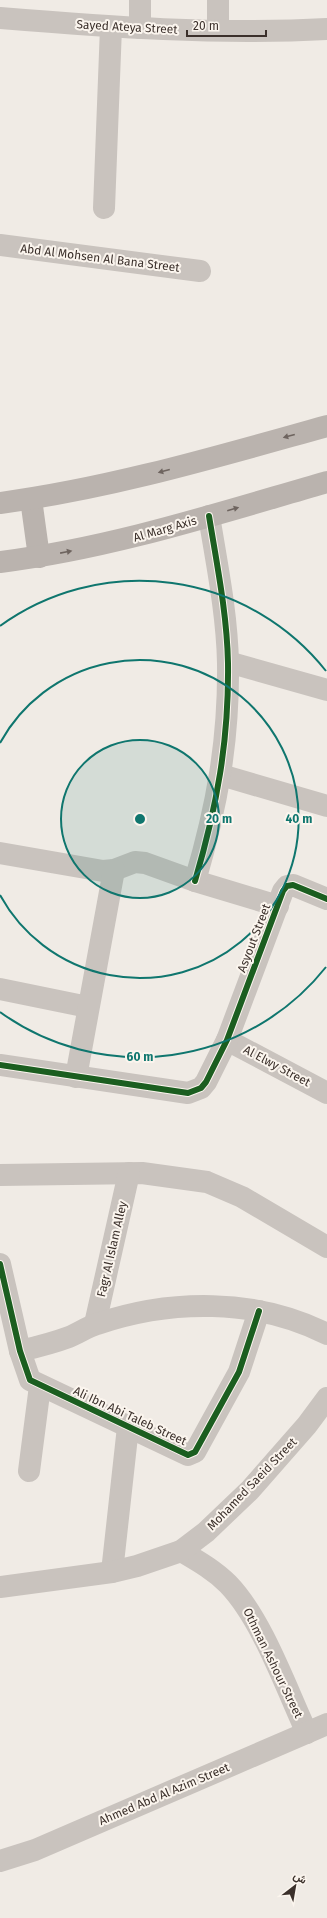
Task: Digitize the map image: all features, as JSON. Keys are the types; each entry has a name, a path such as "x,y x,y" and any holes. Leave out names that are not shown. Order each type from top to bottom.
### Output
{"main road":[{"path":"0,503 91,489 150,475 327,426"},
{"name":"Al Marg Axis","path":"0,562 96,547 153,533 327,482"},
{"path":"31,499 39,557"}],"street":[{"path":"140,0 140,28"},
{"path":"218,0 218,30"},
{"name":"Sayed Ateya Street","path":"0,18 140,28 272,32 327,29"},
{"path":"104,208 111,27"},
{"name":"Abd Al Mohsen Al Bana Street","path":"0,245 200,271"},
{"path":"196,881 211,828 222,775 227,718 228,662 224,605 209,516"},
{"path":"228,662 327,690"},
{"path":"222,775 327,806"},
{"path":"0,853 103,871 114,870 135,862 145,863 196,881 278,906"},
{"path":"76,1076 114,870"},
{"name":"Asyout Street","path":"0,1065 188,1093 202,1088 227,1040 283,891 289,885 293,885 327,899"},
{"path":"0,989 88,1007"},
{"name":"Al Elwy Street","path":"227,1040 327,1094"},
{"path":"0,1175 129,1173 176,1176 207,1182 242,1197 327,1247"},
{"name":"Fagr Al Islam Alley","path":"95,1324 129,1173"},
{"name":"Ali Ibn Abi Taleb Street","path":"0,1264 20,1351 27,1375 30,1380 188,1455 195,1452 239,1372 259,1311"},
{"path":"20,1351 71,1336 95,1324 134,1313 176,1306 217,1306 259,1311 311,1326 327,1334"},
{"path":"29,1471 40,1386"},
{"name":"Mohamed Saeid Street","path":"0,1587 112,1572 137,1566 180,1551 206,1532 250,1490 307,1425 327,1398"},
{"path":"112,1572 128,1427"},
{"name":"Othman Ashour Street","path":"180,1551 206,1565 228,1584 247,1607 261,1632 307,1733"},
{"name":"Ahmed Abd Al Azim Street","path":"0,1862 42,1847 327,1724"}],"cycle path":[{"path":"195,881 210,826 220,773 224,746 228,692 226,626 209,516"},
{"path":"0,1065 188,1093 201,1088 206,1082 227,1040 283,891 287,886 293,885 327,899"},
{"path":"0,1264 20,1351 30,1380 188,1455 195,1452 239,1372 259,1311"}]}
